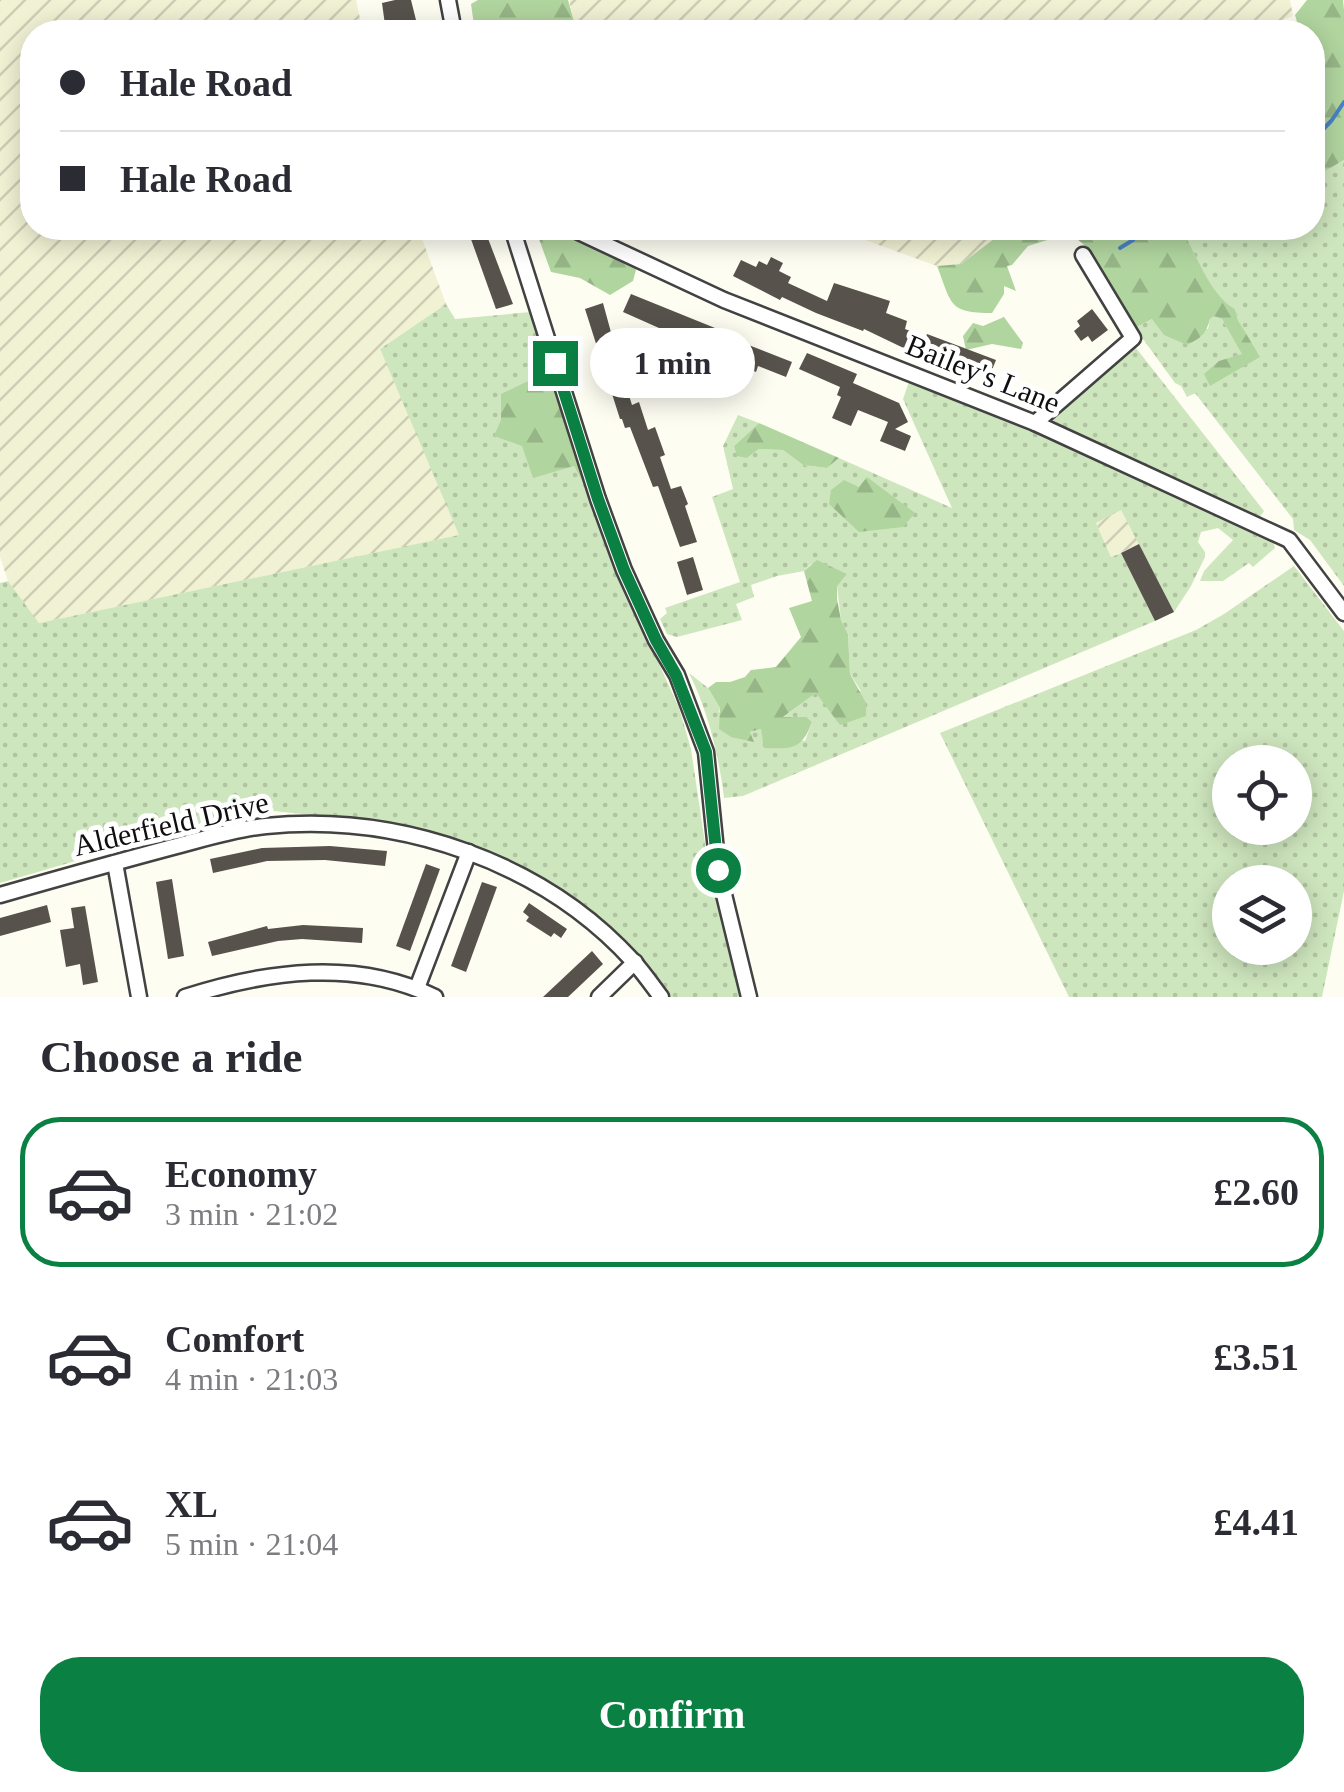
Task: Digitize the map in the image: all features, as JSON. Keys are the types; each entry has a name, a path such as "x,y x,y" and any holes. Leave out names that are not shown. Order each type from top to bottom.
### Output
{"street":[{"path":"516,240 624,570 676,675 706,752 718,870 749,997"},
{"name":"Bailey's Lane","path":"596,240 724,300 1035,422 1289,540 1344,613"},
{"path":"1035,422 1134,338 1083,255"},
{"name":"Alderfield Drive","path":"0,895 263,826 368,828 429,839 520,875 594,924 635,962 662,997"},
{"path":"417,988 468,852"},
{"path":"115,863 139,997"},
{"path":"599,997 635,962"},
{"path":"185,997 292,972 352,974 417,988 435,997"}],"green space":[{"path":"0,0 356,0 360,20 20,20 20,240 422,240 446,304 380,349 460,535 39,623 8,581 0,557"},
{"path":"478,0 568,0 574,20 473,20 471,4"},
{"path":"569,0 1290,0 1293,16 1283,20 574,20"},
{"path":"1307,0 1343,0 1344,160 1325,171 1325,20 1296,20 1295,15"},
{"path":"1344,160 1344,586 1310,540 1294,530 1293,519 1195,393 1187,397 1135,328 1152,319 1208,329 1214,316 1222,319 1243,354 1259,357 1235,309 1218,294 1186,240 1325,240 1325,171"},
{"path":"539,240 578,240 637,266 633,281 610,295 580,278 551,272"},
{"path":"865,240 992,240 961,264 937,266"},
{"path":"992,240 1047,240 1028,246 1007,266 1016,291 1004,286 1004,294 992,313 967,311 954,304 937,266 961,264"},
{"path":"1078,240 1187,240 1218,294 1235,309 1260,357 1210,386 1204,374 1219,361 1242,354 1222,319 1214,316 1202,335 1187,345 1164,335 1152,319 1135,328 1090,250"},
{"path":"446,304 455,319 531,312 551,370 522,446 574,466 585,487 594,488 613,562 679,708 691,749 709,870 741,997 670,997 620,938 564,893 505,861 322,816 254,809 0,883 0,583 8,581 39,623 459,535 380,349"},
{"path":"1004,317 1023,343 1021,349 992,344 966,350 963,336 973,323 983,326"},
{"path":"1136,348 1264,511 1259,518 1254,520 1055,425 1053,420"},
{"path":"551,370 594,488 585,487 574,466 533,478 522,446 494,436 501,420 501,394"},
{"path":"910,379 1156,484 1269,537 1275,548 1253,567 1249,563 1223,581 1200,581 1204,571 1233,540 1218,528 1201,532 1198,542 1205,557 1174,612 1121,510 1096,523 1111,557 1121,553 1155,621 743,796 724,798 712,734 689,673 708,688 719,712 753,741 750,732 761,729 805,741 812,722 807,717 782,718 816,693 861,691 850,674 848,634 841,620 837,586 811,564 804,571 751,585 754,597 736,604 742,620 677,637 667,634 660,619 667,613 665,608 740,582 712,497 733,489 723,446 738,415 759,423 734,446 747,458 759,449 783,450 803,465 827,468 839,458 952,508 903,399"},
{"path":"759,423 839,458 827,468 803,465 783,450 759,449 747,458 737,456 734,446"},
{"path":"867,477 915,513 903,527 859,532 829,504 831,490 844,480 859,487"},
{"path":"1121,509 1139,544 1111,557 1096,523"},
{"path":"817,560 847,574 837,586 837,599 848,634 850,674 866,703 866,716 840,725 816,693 783,717 807,717 812,722 795,746 764,748 761,729 750,732 754,742 731,737 719,729 720,708 708,688 716,682 745,677 751,670 776,667 801,637 789,608 812,601 804,571"},
{"path":"1294,566 1344,631 1344,891 1322,997 1069,997 940,733 1196,630"}],"building":[{"path":"411,0 416,20 384,20 382,3"},
{"path":"471,240 489,240 513,304 496,309"},
{"path":"771,257 783,263 779,271 791,277 788,283 827,301 834,283 890,301 886,313 907,321 905,329 996,360 990,375 935,351 932,357 914,353 864,329 782,297 780,300 733,276 741,260 756,267 759,261 767,265"},
{"path":"631,294 715,328 712,335 792,362 786,377 758,366 756,372 743,366 740,375 713,365 715,360 688,349 690,343 623,312"},
{"path":"603,303 618,358 624,357 627,368 621,370 632,405 639,402 648,430 655,427 671,489 681,486 697,542 680,547 658,486 653,487 630,427 625,428 620,419 585,309"},
{"path":"1092,309 1108,330 1092,342 1088,336 1081,341 1074,331 1080,326 1077,321"},
{"path":"807,353 857,374 853,383 899,403 908,422 895,429 911,436 905,451 880,441 888,422 858,410 851,426 832,418 841,397 837,395 840,387 799,369"},
{"path":"1139,544 1174,612 1155,621 1121,553"},
{"path":"693,557 703,590 687,595 677,562"},
{"path":"330,846 387,851 385,866 325,860 267,861 213,873 210,859 262,848"},
{"path":"426,864 440,869 410,951 396,946"},
{"path":"172,879 184,956 168,959 156,882"},
{"path":"482,882 497,887 466,972 451,966"},
{"path":"529,903 567,929 561,938 554,933 551,937 526,921 529,917 523,912"},
{"path":"47,905 51,922 0,936 0,918"},
{"path":"85,906 98,982 83,985 80,964 66,967 60,930 74,928 71,908"},
{"path":"303,925 363,928 362,943 278,941 212,956 208,942 267,926 268,929"},
{"path":"592,951 603,964 568,997 543,997"}],"waterway":[{"path":"1325,127 1344,102"},
{"path":"1120,248 1133,240"}],"route":[{"path":"555,363 624,570 676,675 706,752 718,870"}]}
